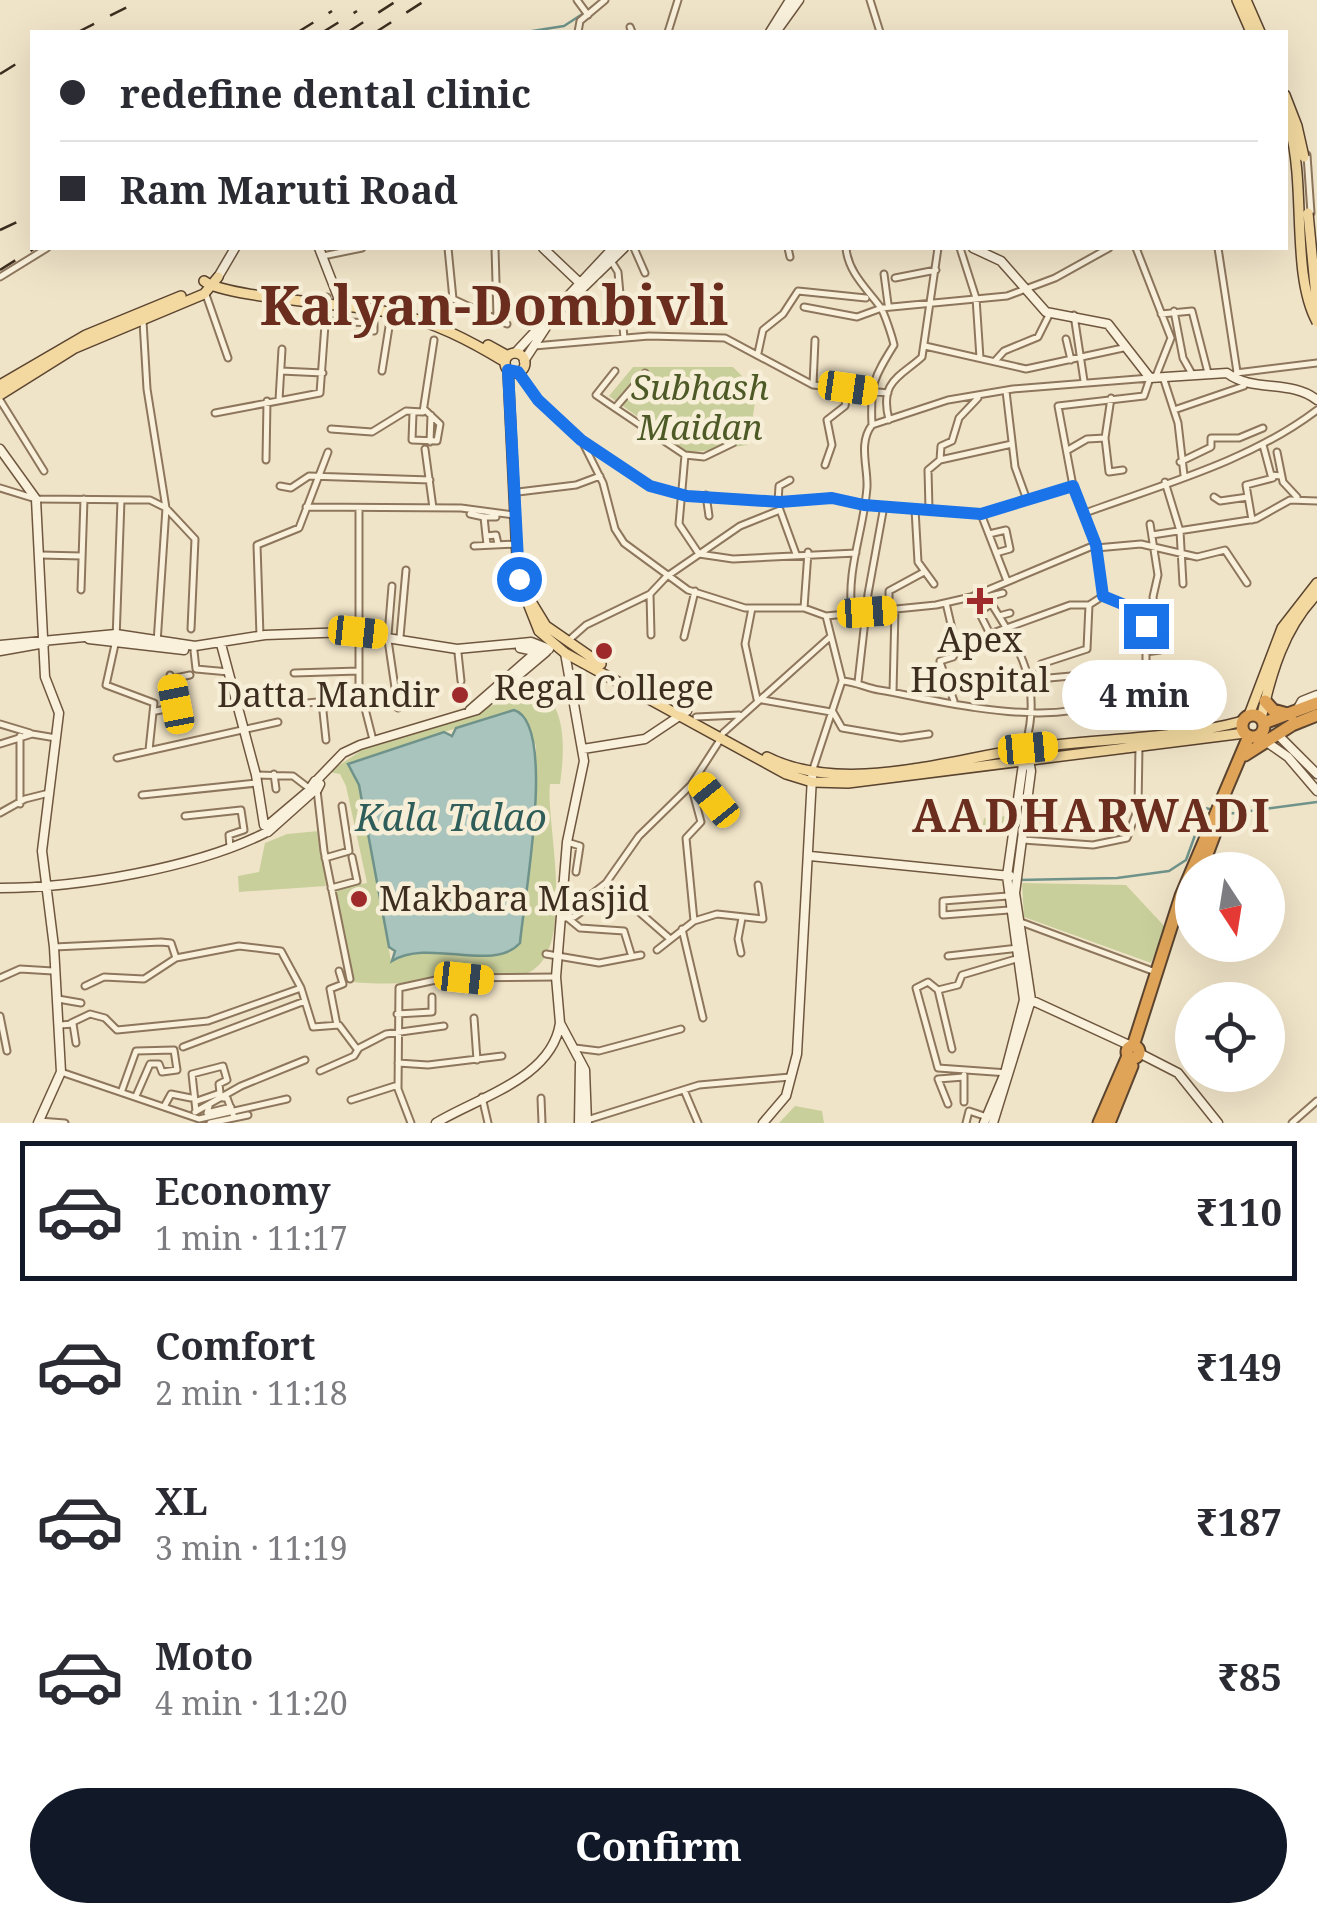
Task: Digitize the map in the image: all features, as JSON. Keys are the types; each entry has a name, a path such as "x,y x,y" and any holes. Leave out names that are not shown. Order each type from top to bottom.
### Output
{"highway":[{"path":"1265,701 1273,710 1294,719"},
{"path":"1294,719 1317,704"},
{"path":"1257,729 1317,715"},
{"path":"1108,1123 1157,971 1220,810 1257,729"},
{"path":"1207,852 1220,810 1257,729"},
{"path":"1157,971 1175,928"},
{"path":"1098,1123 1134,1052"}],"main road":[{"path":"1237,0 1250,30"},
{"path":"1246,0 1259,30"},
{"path":"1289,121 1306,161 1317,308"},
{"path":"1289,121 1300,162 1305,293 1317,322"},
{"path":"0,398 76,348 210,284"},
{"path":"0,386 86,335 210,284 397,311 439,325 513,362 524,361"},
{"path":"513,362 526,588 553,645"},
{"path":"513,362 516,544 522,593 539,631 553,645 774,761 812,777 1175,734 1257,729"},
{"path":"1257,729 1282,628 1317,583"},
{"path":"1257,729 1284,640 1303,607 1317,594"},
{"path":"1026,751 1139,744 1257,729"}],"street":[{"path":"578,0 588,14"},
{"path":"578,30 580,21 606,0"},
{"path":"669,30 678,0"},
{"path":"774,30 790,0"},
{"path":"775,30 799,0"},
{"path":"870,0 877,30"},
{"path":"1288,218 1311,216 1313,191 1298,118 1289,121 1298,217"},
{"path":"0,277 44,250"},
{"path":"228,358 210,284 234,250"},
{"path":"448,250 453,299 508,324"},
{"path":"495,250 497,316"},
{"path":"544,250 582,284"},
{"path":"635,250 645,273"},
{"path":"788,250 790,257"},
{"path":"846,250 847,260 868,298"},
{"path":"888,420 888,393 896,374 922,357 938,250"},
{"path":"961,250 976,298 980,358"},
{"path":"978,250 995,256 1050,313 1108,324 1124,348 1156,379 1174,410 1184,475"},
{"path":"804,307 858,317 883,307 1007,296 1055,278 1105,250"},
{"path":"1103,596 1096,547 1073,486 1058,406 1144,396 1156,379 1171,338 1137,250"},
{"path":"1218,250 1234,374 1244,386"},
{"path":"321,252 339,300"},
{"path":"513,362 611,254 618,272 624,338"},
{"path":"896,278 936,270"},
{"path":"852,613 864,505 865,442 872,426 871,392 883,356 894,345 883,307 884,274"},
{"path":"758,353 763,330 783,314 798,291 868,298 883,307"},
{"path":"215,413 318,395 323,373 326,299"},
{"path":"382,371 397,311"},
{"path":"1174,311 1191,373 1234,374 1317,363"},
{"path":"1161,314 1192,312 1208,372"},
{"path":"995,361 1004,351 1038,337 1050,313"},
{"path":"1074,315 1084,381"},
{"path":"143,318 147,388 166,508 157,643"},
{"path":"326,320 374,323 374,330"},
{"path":"524,361 537,332"},
{"path":"513,362 532,346 624,338 725,338 812,385 888,393"},
{"path":"1066,339 1070,360"},
{"path":"424,409 434,340"},
{"path":"812,385 814,340"},
{"path":"925,346 1026,369 1124,348"},
{"path":"278,400 282,349"},
{"path":"513,362 538,400 581,440 650,486 680,494 779,505 832,498 864,505 981,514 1073,486"},
{"path":"280,372 323,373"},
{"path":"616,372 596,395 686,454 704,457 733,443"},
{"path":"615,408 645,372"},
{"path":"872,426 948,400 1006,390 1084,381 1119,383 1208,372"},
{"path":"1174,410 1244,386 1304,392 1317,400"},
{"path":"824,465 832,444 827,420 845,406 848,388"},
{"path":"1006,390 1018,482 1028,500"},
{"path":"929,510 926,479 940,460 940,446 952,441 964,411 985,394"},
{"path":"0,398 44,472"},
{"path":"1111,398 1106,438 1109,472 1123,470"},
{"path":"266,460 267,401"},
{"path":"331,429 372,432 406,411 424,409"},
{"path":"413,413 412,440 428,445 442,432 424,409"},
{"path":"1085,513 1263,445 1317,410"},
{"path":"431,415 428,445 433,508"},
{"path":"1180,462 1212,447 1211,438 1239,438 1263,428"},
{"path":"1068,450 1087,439 1106,438"},
{"path":"581,440 600,476 615,529 624,544 666,577 695,591 752,608 804,608 826,616 1003,593"},
{"path":"940,460 1012,444"},
{"path":"1263,445 1273,478"},
{"path":"0,449 36,499 45,678 59,708 42,842 54,947 61,1072 39,1122 65,1123"},
{"path":"260,636 257,545 262,539 296,530 328,452"},
{"path":"1276,452 1281,476 1300,500"},
{"path":"594,465 604,453"},
{"path":"686,454 679,524 699,554 733,559 808,552 856,553"},
{"path":"280,486 291,488 315,476 430,480"},
{"path":"518,492 576,485 600,476"},
{"path":"1252,520 1246,485 1281,476"},
{"path":"790,480 777,489 796,554"},
{"path":"1165,482 1180,531 1183,584"},
{"path":"0,488 36,499 150,500 166,508 195,539 191,629"},
{"path":"706,495 709,516"},
{"path":"1214,497 1220,501 1248,497"},
{"path":"81,590 84,500"},
{"path":"121,500 116,637 108,688 150,700 156,711 150,750"},
{"path":"1151,535 1252,520 1290,500 1317,501"},
{"path":"0,886 46,886 156,866 265,829 315,787 343,753 470,710 553,645 650,594 666,577 699,554 779,505"},
{"path":"858,682 884,506"},
{"path":"306,507 487,509 514,515"},
{"path":"359,509 358,671 360,698 374,740"},
{"path":"915,509 918,562 934,584"},
{"path":"470,514 496,517"},
{"path":"981,514 1007,582"},
{"path":"484,517 487,544"},
{"path":"842,681 982,712 1063,711 1116,700 1146,676 1146,652 1160,650 1150,524"},
{"path":"988,534 1006,530 1010,548 996,553"},
{"path":"486,536 496,535 498,544"},
{"path":"474,546 516,544"},
{"path":"1103,596 1088,605 1070,605 989,633 978,612 987,597 1007,582 1096,547 1152,545 1197,557 1225,550 1247,583"},
{"path":"804,608 808,552"},
{"path":"39,555 82,556"},
{"path":"400,637 406,570"},
{"path":"894,692 889,591 924,572"},
{"path":"392,586 388,637 398,708"},
{"path":"684,636 695,591"},
{"path":"650,594 650,635"},
{"path":"1103,596 1132,608 1160,640"},
{"path":"966,1123 969,1110 990,1121 1008,1074 1027,1000 1008,896 1034,710 1030,680 987,597"},
{"path":"946,603 957,650 953,657 940,662 954,703"},
{"path":"1038,679 1042,664 1053,657 1088,649 1088,605"},
{"path":"752,608 745,644 757,699"},
{"path":"999,616 1010,613"},
{"path":"763,1123 786,1096 792,1077 810,856 812,777 842,681 826,616"},
{"path":"222,647 260,636 358,634 400,637 458,649 553,645"},
{"path":"0,648 116,637 191,649 358,634"},
{"path":"388,637 458,653 553,645"},
{"path":"565,919 579,915 639,836 691,786 738,715 830,637"},
{"path":"433,1123 500,1089 555,1042 560,1024 550,955 565,919 567,842 582,782 584,749 553,645"},
{"path":"222,647 257,779 265,829"},
{"path":"191,649 196,669 229,672"},
{"path":"458,653 461,681"},
{"path":"294,673 358,671"},
{"path":"156,711 175,708 170,677 190,675"},
{"path":"1030,680 1071,676"},
{"path":"1294,748 1294,719 1302,701 1317,694"},
{"path":"296,704 360,698"},
{"path":"757,699 832,711"},
{"path":"322,702 326,740"},
{"path":"832,711 842,728 901,738 929,734"},
{"path":"584,749 645,740 688,714 738,715"},
{"path":"117,758 278,722"},
{"path":"0,724 56,738"},
{"path":"1257,729 1294,748 1317,774"},
{"path":"1257,729 1317,791"},
{"path":"0,744 32,734"},
{"path":"20,736 20,804"},
{"path":"1017,839 1093,845 1126,838 1138,808 1139,744"},
{"path":"1284,754 1294,748"},
{"path":"142,794 274,774 294,776 315,787"},
{"path":"274,774 276,789"},
{"path":"696,778 731,818"},
{"path":"691,786 701,822 686,838 694,920"},
{"path":"315,787 350,979"},
{"path":"0,813 49,793"},
{"path":"326,860 349,851 342,806"},
{"path":"185,816 241,810 244,830 228,835 230,844"},
{"path":"567,842 580,846 576,872"},
{"path":"810,856 1011,876"},
{"path":"326,860 349,857 356,881 331,888"},
{"path":"1011,876 1012,916"},
{"path":"606,883 669,938"},
{"path":"658,950 694,920 717,914 758,920 765,916 758,885"},
{"path":"1008,896 943,901 943,915 1012,916 1157,971"},
{"path":"742,918 738,939 742,952"},
{"path":"565,919 580,928 624,931 632,957"},
{"path":"682,929 703,1018"},
{"path":"54,947 161,942 171,944 176,958"},
{"path":"85,986 104,977 139,980 176,958 239,946 280,952 301,988 313,1027 337,1025"},
{"path":"948,956 1017,952"},
{"path":"938,990 958,986 962,975 1017,952"},
{"path":"550,955 599,963 641,954"},
{"path":"0,978 20,969 53,972"},
{"path":"339,971 343,984 330,989 337,1025 359,1048"},
{"path":"412,1123 398,1085 399,988 428,979 556,977"},
{"path":"948,1104 946,1093 940,1093 938,1068 916,988 928,982 938,990 952,1049"},
{"path":"60,1025 90,1014 105,1018 117,1030 194,1024 301,988"},
{"path":"397,1014 432,1012 432,997"},
{"path":"55,999 73,998 80,1003"},
{"path":"182,1047 305,1000"},
{"path":"1027,1000 1178,1073 1211,1119"},
{"path":"0,1016 7,1051"},
{"path":"474,1018 477,1060"},
{"path":"71,1023 76,1044"},
{"path":"560,1024 580,1064 583,1121 726,1080 792,1077"},
{"path":"320,1070 397,1032 444,1026"},
{"path":"555,1042 599,1051 680,1028"},
{"path":"122,1090 136,1051 174,1050 175,1072 162,1072 160,1064 150,1064 136,1096"},
{"path":"398,1063 502,1056"},
{"path":"193,1113 241,1086 306,1060"},
{"path":"165,1105 171,1094 191,1097 220,1092 219,1084 228,1080 224,1066 192,1074 191,1097 193,1113"},
{"path":"938,1068 964,1074"},
{"path":"208,1069 211,1078"},
{"path":"61,1072 193,1113 205,1121 248,1116 286,1099"},
{"path":"964,1074 964,1102"},
{"path":"940,1077 1008,1074"},
{"path":"351,1100 398,1085"},
{"path":"684,1090 698,1123"},
{"path":"205,1121 208,1107 226,1097 235,1115"},
{"path":"483,1098 488,1123"},
{"path":"542,1098 542,1123"},
{"path":"1292,1123 1317,1101"},
{"path":"622,1111 625,1123"}],"green space":[{"name":"Subhash Maidan","path":"633,367 733,367 757,391 748,445 688,453 609,396"},
{"path":"540,690 549,698 556,708 562,733 560,784 550,784 555,922 549,948 537,967 517,976 413,983 352,982 334,888 367,883 346,786 340,774 329,772 368,746","holes":["516,709 536,746 536,799 520,943 466,954 415,951 391,961 359,785 348,763"]},
{"path":"1008,816 1007,833 981,835 984,818"},
{"path":"319,831 326,886 239,892 238,876 259,872 265,843 287,834"},
{"path":"1022,883 1126,885 1165,927 1151,963 1024,917"},
{"path":"795,1106 822,1111 824,1123 779,1123"}],"water":[{"name":"Kala Talao","path":"514,710 527,722 534,746 536,779 520,943 494,955 424,953 392,961 395,951 389,947 359,785 348,764 444,732 452,736 456,728"}],"waterway":[{"path":"588,10 601,0"},
{"path":"539,30 564,26 584,13"},
{"path":"1227,814 1317,802"},
{"path":"1019,880 1117,878 1169,871 1186,860 1205,808 1214,810"}],"railway":[{"path":"82,30 141,0"},
{"path":"351,30 398,0"},
{"path":"379,30 426,0"},
{"path":"301,30 332,11"},
{"path":"326,30 357,11"},
{"path":"0,74 30,55"},
{"path":"0,230 30,216"},
{"path":"0,270 32,250"}],"place":[{"name":"Apex Hospital","path":"980,601"},
{"name":"Regal College","path":"604,651"},
{"name":"Datta Mandir","path":"460,695"},
{"name":"Makbara Masjid","path":"359,899"}],"district":[{"name":"Kalyan-Dombivli","path":"494,306"},
{"name":"AADHARWADI","path":"1092,816"}],"route":[{"path":"519,579 508,370 518,372 538,400 581,440 650,486 687,496 742,496 780,502 832,498 864,505 981,514 1073,486 1096,545 1103,596 1132,608 1146,626"}]}
